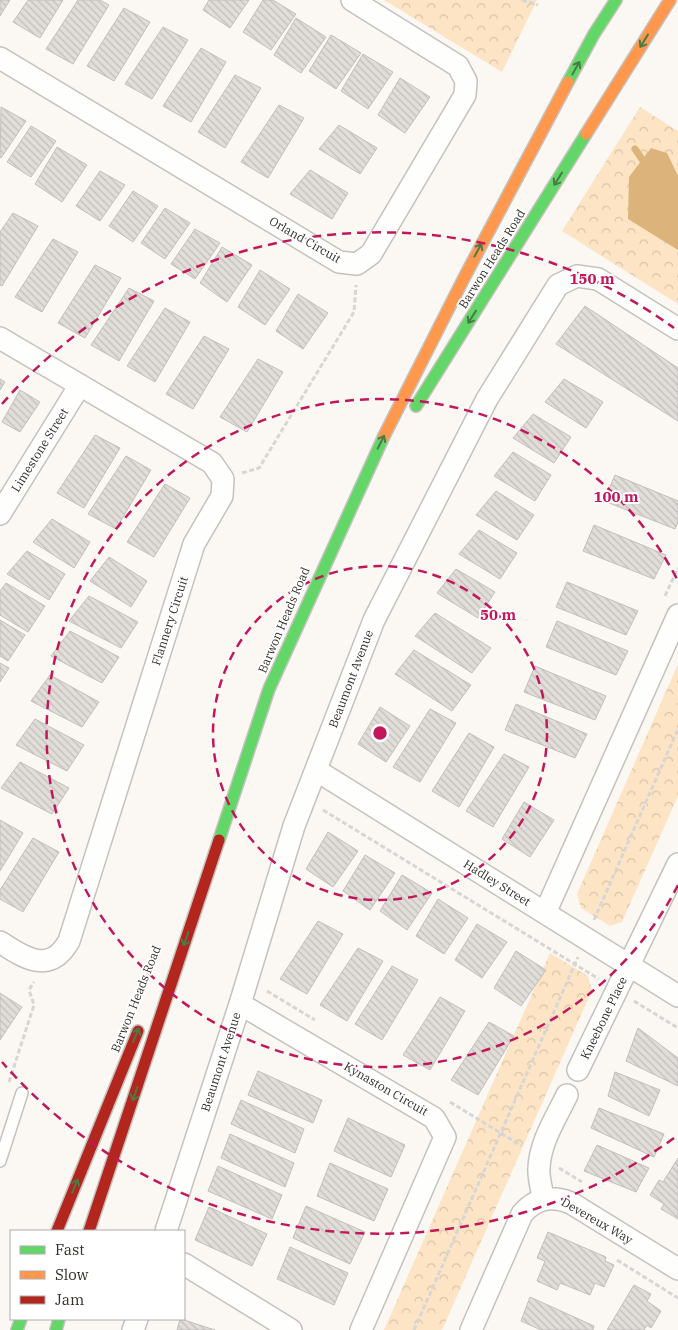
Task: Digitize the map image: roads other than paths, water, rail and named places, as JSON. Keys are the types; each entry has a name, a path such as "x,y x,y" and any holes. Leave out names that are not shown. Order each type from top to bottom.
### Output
{"main road":[{"name":"Barwon Heads Road","path":"89,1230 269,689 377,449 459,285 590,42 616,0"},
{"name":"Barwon Heads Road","path":"408,418 670,0"},
{"name":"Barwon Heads Road","path":"338,533 398,435"},
{"name":"Barwon Heads Road","path":"167,959 241,777"},
{"name":"Barwon Heads Road","path":"57,1230 141,1022"}],"street":[{"name":"Orland Circuit","path":"0,58 339,262 357,264 371,254 401,204 465,95 466,81 458,66 352,0"},
{"name":"Beaumont Avenue","path":"166,1230 240,1004 294,826 374,620 487,399 558,286 577,276 598,279 678,329"},
{"path":"0,338 80,385"},
{"name":"Flannery Circuit","path":"0,942 29,959 48,961 64,950 71,937 194,544 222,496 223,479 212,463 80,385"},
{"name":"Limestone Street","path":"0,514 80,385"},
{"path":"545,913 670,610"},
{"name":"Hadley Street","path":"316,770 678,996"},
{"name":"Kneebone Place","path":"578,1070 678,864"},
{"name":"Kynaston Circuit","path":"240,1004 434,1118 445,1137 361,1330"},
{"path":"544,1198 538,1169 540,1157 543,1146 567,1095"},
{"name":"Devereux Way","path":"471,1330 522,1214 531,1204 544,1198 558,1198 571,1203 678,1269"},
{"path":"185,1265 291,1330"}],"lane":[{"path":"0,1161 22,1093"}],"waterway":[{"path":"635,149 646,165"}]}
